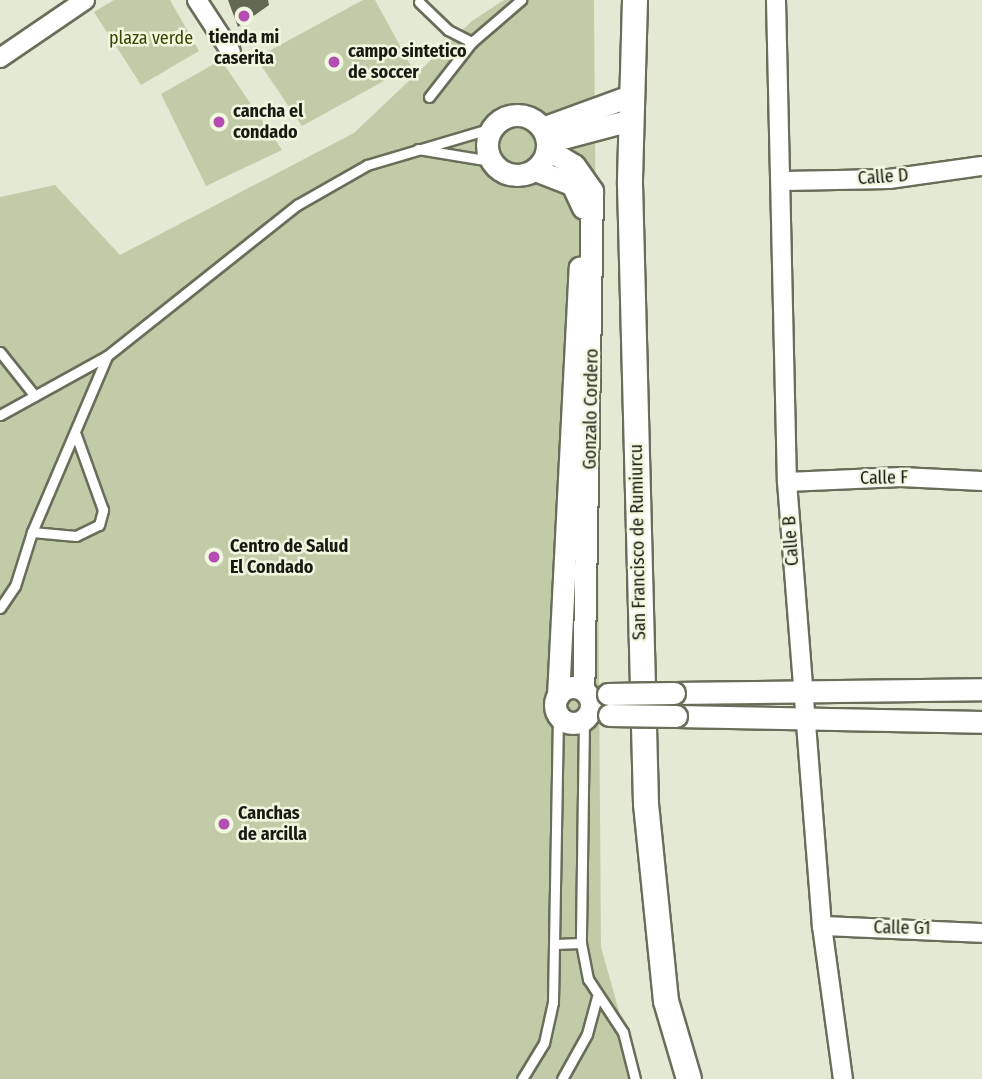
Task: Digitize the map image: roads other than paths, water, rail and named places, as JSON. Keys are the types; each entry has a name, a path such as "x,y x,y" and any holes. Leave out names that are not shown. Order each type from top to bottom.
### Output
{"main road":[{"name":"San Francisco de Rumiurcu","path":"635,0 630,108 646,804 666,1001 689,1079"}],"street":[{"path":"0,58 85,0"},
{"path":"197,0 231,52"},
{"name":"Calle B","path":"776,0 784,181 787,482 801,690 822,926 843,1079"},
{"path":"546,140 523,116 500,120 492,128 487,150 491,161 511,174 535,170 546,140 630,108"},
{"name":"Gonzalo Cordero","path":"546,140 574,165 592,191 589,519 593,705"},
{"name":"Calle D","path":"784,181 889,179 982,166"},
{"name":"Gonzalo Cordero","path":"535,170 572,184 583,211 565,519 558,706"},
{"name":"Calle F","path":"787,482 901,477 982,481"},
{"path":"565,519 589,519"},
{"path":"982,689 674,693 593,705 570,723 558,706 569,687 593,705 676,716 982,722"},
{"name":"Calle G1","path":"822,926 982,933"}],"lane":[{"path":"429,97 472,42 521,0"},
{"path":"419,2 448,30 472,42"},
{"path":"0,415 107,356 297,205 367,165 492,128"},
{"path":"416,149 491,161"},
{"path":"0,352 35,396"},
{"path":"0,608 15,586 33,532 107,356"},
{"path":"33,532 76,536 99,525 103,510 76,435"},
{"path":"593,705 581,943 597,997 623,1032 635,1079"},
{"path":"522,1079 549,1023 555,944 558,706"},
{"path":"555,944 581,943"},
{"path":"562,1079 571,1068 597,997"},
{"path":"571,1068 573,1079"}],"place":[{"name":"tienda mi caserita","path":"244,16"},
{"name":"campo sintetico de soccer","path":"334,62"},
{"name":"cancha el condado","path":"219,122"},
{"name":"Centro de Salud El Condado","path":"214,557"},
{"name":"Canchas de arcilla","path":"224,824"}],"park label":[{"name":"plaza verde","path":"151,38"}]}
